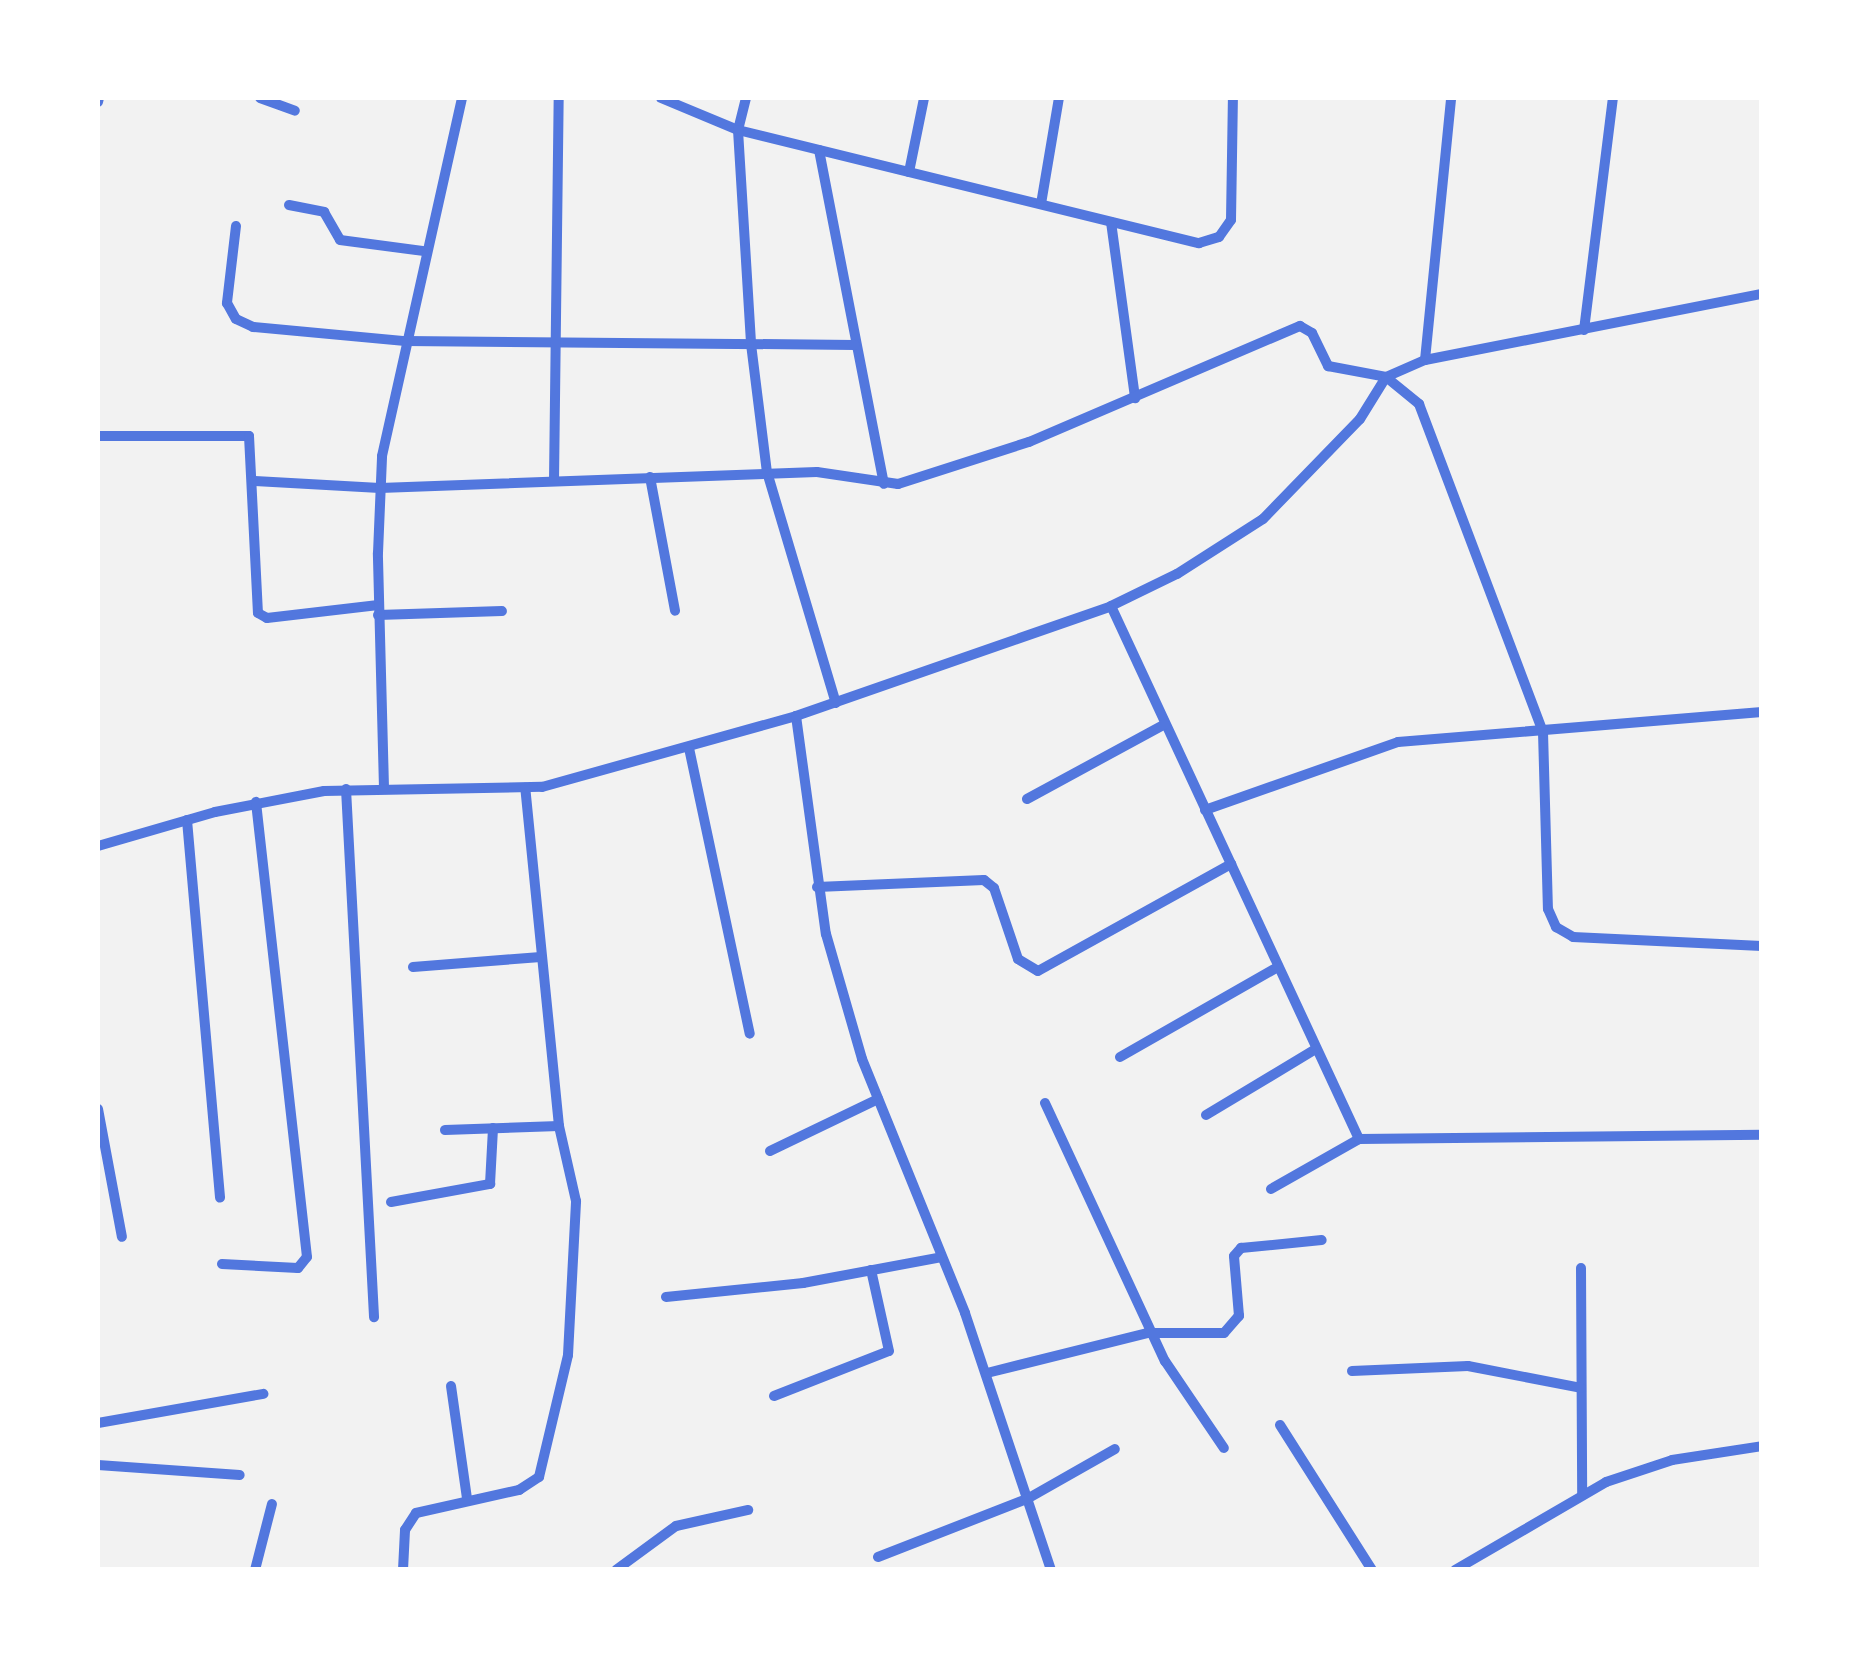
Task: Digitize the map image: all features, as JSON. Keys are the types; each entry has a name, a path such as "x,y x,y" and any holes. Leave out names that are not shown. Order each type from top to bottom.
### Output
{"street":[{"path":"260,98 295,110"},
{"path":"384,788 378,610 380,488 405,340 462,98"},
{"path":"554,481 560,98"},
{"path":"661,98 738,130 1199,243 1227,230 1233,98"},
{"path":"746,98 738,130 751,344 767,472 836,703"},
{"path":"909,172 924,98"},
{"path":"1041,204 1058,98"},
{"path":"1425,360 1451,98"},
{"path":"1584,330 1613,98"},
{"path":"819,150 884,484"},
{"path":"289,205 324,212 340,240 424,251"},
{"path":"1111,222 1135,398"},
{"path":"236,226 227,303 244,325 405,340 855,345"},
{"path":"98,846 256,802 346,789 524,788 689,748 836,703 1112,606 1177,574 1263,520 1360,419 1386,377 1425,360 1762,294"},
{"path":"254,481 380,488 767,472 840,474 884,484 1029,442 1300,326 1312,333 1328,366 1386,377 1420,404 1543,732 1548,909 1556,926 1574,937 1762,946"},
{"path":"98,436 245,434 254,445 260,615 378,610 502,611"},
{"path":"650,477 675,611"},
{"path":"1112,606 1358,1139"},
{"path":"1205,810 1398,742 1762,712"},
{"path":"796,716 826,934 878,1099 986,1373 1051,1570"},
{"path":"1027,800 1165,724"},
{"path":"689,748 750,1034"},
{"path":"404,1570 406,1530 416,1513 520,1490 546,1468 575,1278 576,1201 559,1126 524,788"},
{"path":"346,789 374,1317"},
{"path":"222,1264 298,1268 306,1257 256,802"},
{"path":"187,820 220,1198"},
{"path":"817,887 984,880 994,888 1018,959 1038,970 1230,864"},
{"path":"413,967 541,958"},
{"path":"1120,1057 1278,967"},
{"path":"1206,1115 1316,1049"},
{"path":"770,1151 878,1099"},
{"path":"1045,1103 1156,1333 1165,1361 1224,1448"},
{"path":"98,1109 122,1238"},
{"path":"445,1130 559,1126"},
{"path":"391,1202 490,1184 494,1128"},
{"path":"1271,1189 1358,1139 1762,1135"},
{"path":"986,1373 1156,1333 1230,1329 1239,1316 1234,1256 1241,1248 1322,1240"},
{"path":"666,1297 942,1257"},
{"path":"1581,1268 1582,1494"},
{"path":"774,1396 889,1351 871,1270"},
{"path":"1352,1371 1468,1366 1581,1388"},
{"path":"451,1386 467,1499"},
{"path":"98,1423 264,1394"},
{"path":"1280,1424 1372,1570"},
{"path":"1455,1570 1582,1494 1672,1460 1762,1446"},
{"path":"878,1557 1027,1499 1115,1449"},
{"path":"98,1464 240,1474"},
{"path":"255,1570 272,1504"},
{"path":"616,1570 676,1526 748,1510"}]}
